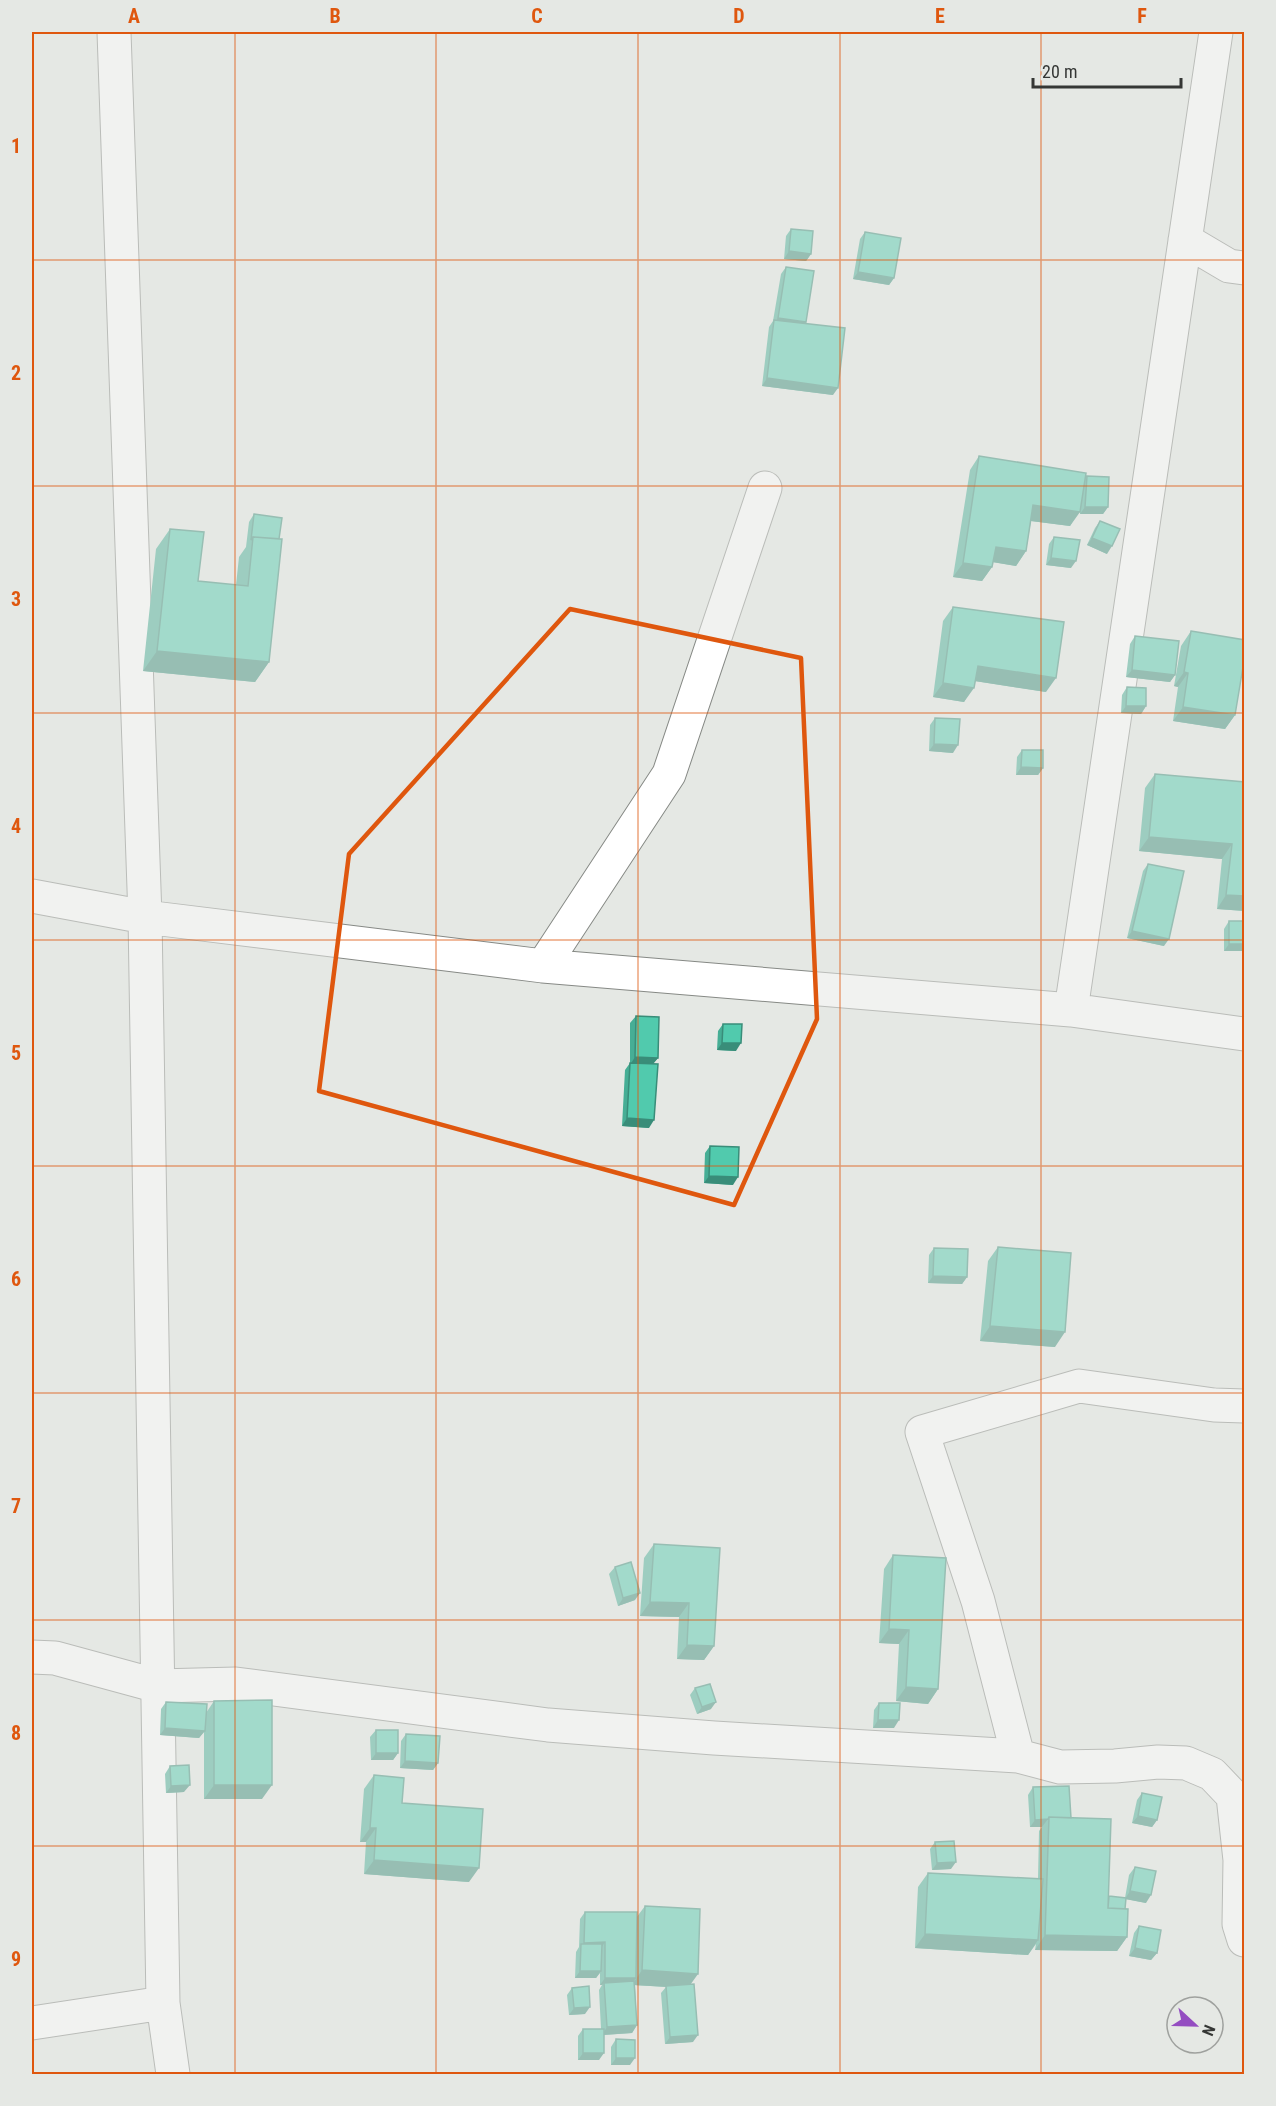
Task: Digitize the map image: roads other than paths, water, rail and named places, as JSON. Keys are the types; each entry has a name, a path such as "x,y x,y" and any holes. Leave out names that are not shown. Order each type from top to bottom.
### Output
{"street":[{"path":"114,32 145,917 163,2003 173,2074"},
{"path":"1071,1010 1216,32"},
{"path":"1185,240 1229,266 1245,268"},
{"path":"543,966 669,774 765,488"},
{"path":"32,896 145,917 543,966 1071,1010 1245,1034"},
{"path":"1018,1756 978,1601 922,1432 1079,1386 1214,1405 1245,1406"},
{"path":"32,1657 55,1658 158,1686 236,1684 548,1725 714,1738 1018,1756 1060,1767 1115,1766 1158,1762 1186,1763 1212,1774 1233,1796 1240,1860 1239,1924 1245,1940"},
{"path":"32,2023 163,2003"}]}
